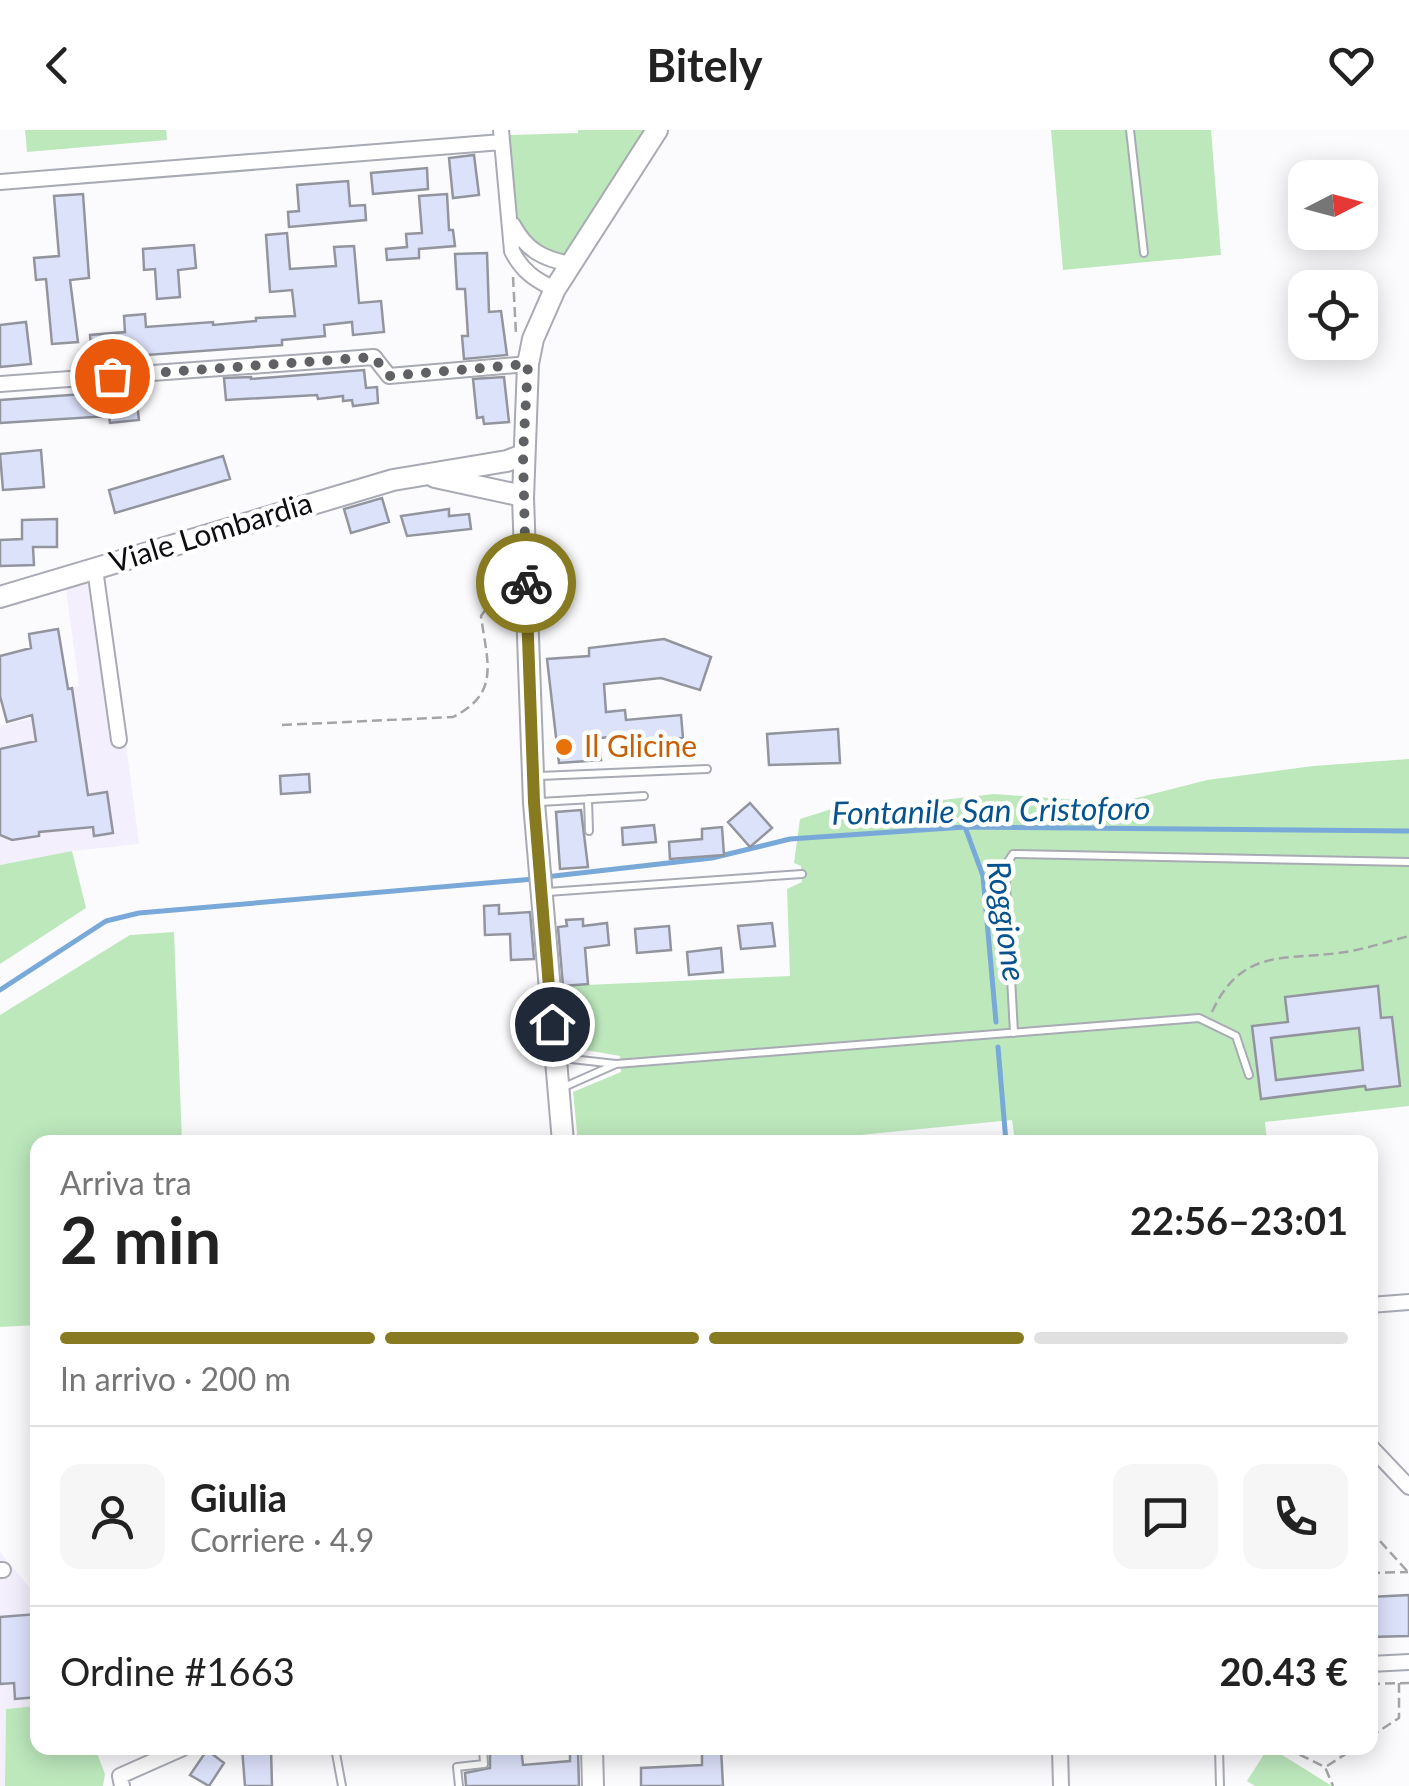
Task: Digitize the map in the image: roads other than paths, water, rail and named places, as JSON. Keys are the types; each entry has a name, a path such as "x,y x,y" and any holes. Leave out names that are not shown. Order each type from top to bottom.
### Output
{"main road":[{"path":"562,1135 532,776 522,365 555,289 657,130"},
{"name":"Viale Lombardia","path":"0,596 307,504 423,474 507,461 523,454"},
{"name":"Viale Lombardia","path":"423,474 523,496"},
{"path":"592,1755 593,1786"}],"street":[{"path":"0,182 502,136 512,251 520,266 555,289"},
{"path":"508,217 521,240 538,256 571,264"},
{"path":"0,384 374,357 389,376 522,365"},
{"path":"95,569 119,740"},
{"path":"1378,1305 1409,1302"},
{"path":"1378,1454 1409,1486"},
{"path":"1378,1664 1409,1662"},
{"path":"122,1786 120,1776 167,1755"},
{"path":"1060,1755 1062,1786"}],"lane":[{"path":"1130,130 1144,253"},
{"path":"532,776 707,769"},
{"path":"534,802 644,796"},
{"path":"588,799 589,831"},
{"path":"1014,1033 1005,866 1013,854 1409,862"},
{"path":"540,882 802,874"},
{"path":"556,1058 616,1064 1199,1018 1236,1036 1249,1075"},
{"path":"558,1089 616,1064"},
{"path":"336,1755 342,1786"},
{"path":"458,1786 456,1767 484,1764 483,1755"},
{"path":"1218,1755 1220,1786"}],"waterway":[{"name":"Roggione","path":"965,827 983,876 996,1022"},
{"name":"Fontanile San Cristoforo","path":"545,877 712,858 790,839 965,827 1409,831"},
{"name":"Fontanile San Cristoforo","path":"0,990 106,921 139,913 534,879"},
{"name":"Roggione","path":"998,1047 1005,1135"}],"place":[{"name":"Il Glicine","path":"564,747"}]}
